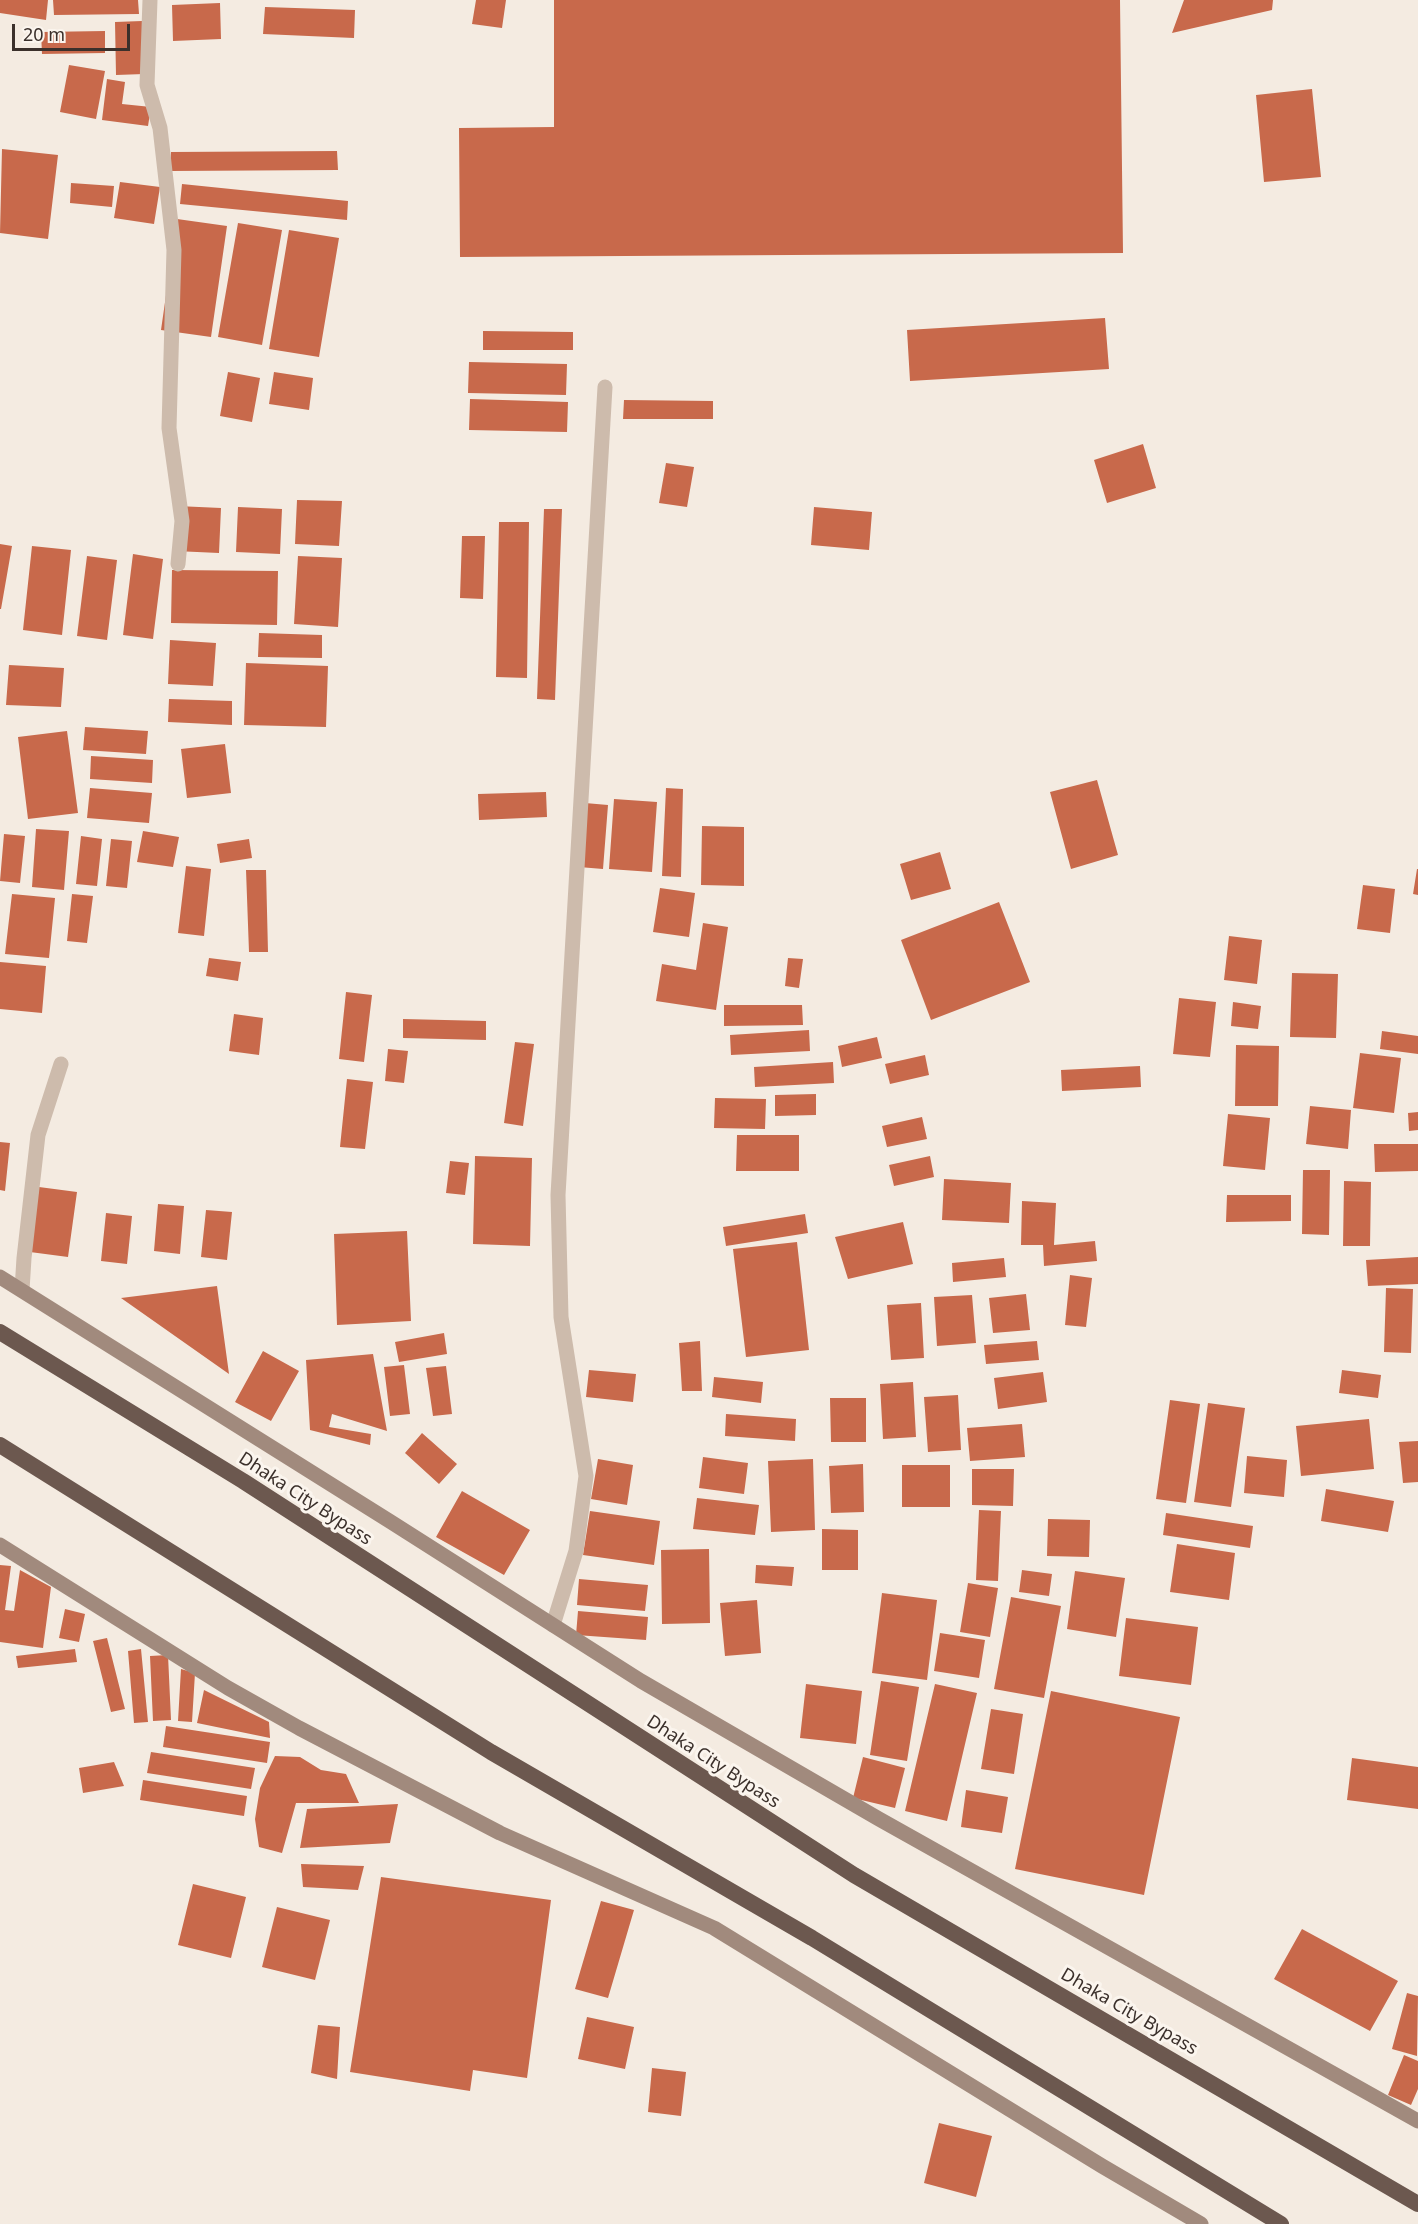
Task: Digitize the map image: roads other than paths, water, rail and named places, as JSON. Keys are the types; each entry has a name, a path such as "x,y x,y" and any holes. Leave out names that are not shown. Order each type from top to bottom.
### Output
{"highway":[{"name":"Dhaka City Bypass","path":"0,1332 243,1481 854,1875 1418,2204"},
{"path":"0,1445 491,1752 812,1938 1281,2224"}],"main road":[{"path":"0,1277 641,1681 848,1801 1418,2121"},
{"path":"0,1545 228,1688 300,1728 500,1833 714,1928 1102,2166 1202,2224"}],"street":[{"path":"150,0 147,85 160,128 174,250 169,428 182,521 178,564"},
{"path":"553,1625 576,1551 586,1476 561,1317 558,1195 605,387"},
{"path":"22,1290 38,1136 61,1064"}]}
